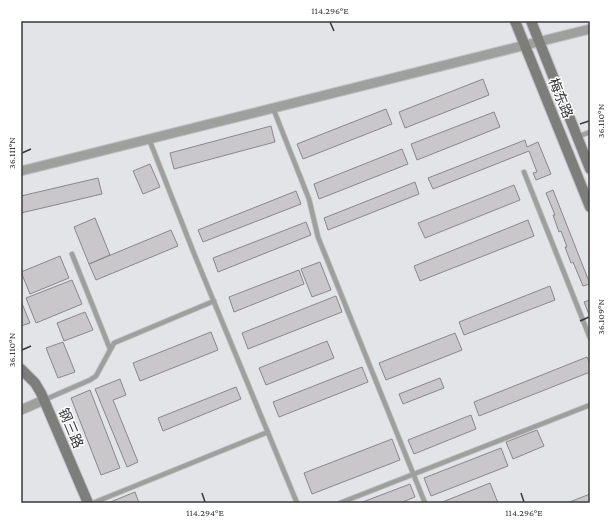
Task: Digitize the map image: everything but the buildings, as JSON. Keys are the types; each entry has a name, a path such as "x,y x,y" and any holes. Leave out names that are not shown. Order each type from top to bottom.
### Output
{"main road":[{"name":"梅东路","path":"515,21 590,207"},
{"name":"梅东路","path":"531,21 590,168"},
{"name":"钢三路","path":"21,369 35,383 44,400 88,503"}],"street":[{"path":"21,172 590,28"},
{"path":"21,410 44,400"}],"lane":[{"path":"273,108 309,199 318,237 426,503"},
{"path":"577,137 590,132"},
{"path":"149,139 297,503"},
{"path":"524,172 590,338"},
{"path":"72,254 110,349"},
{"path":"44,400 96,376 114,343 214,301"},
{"path":"340,503 590,405"},
{"path":"93,503 268,432"}]}
